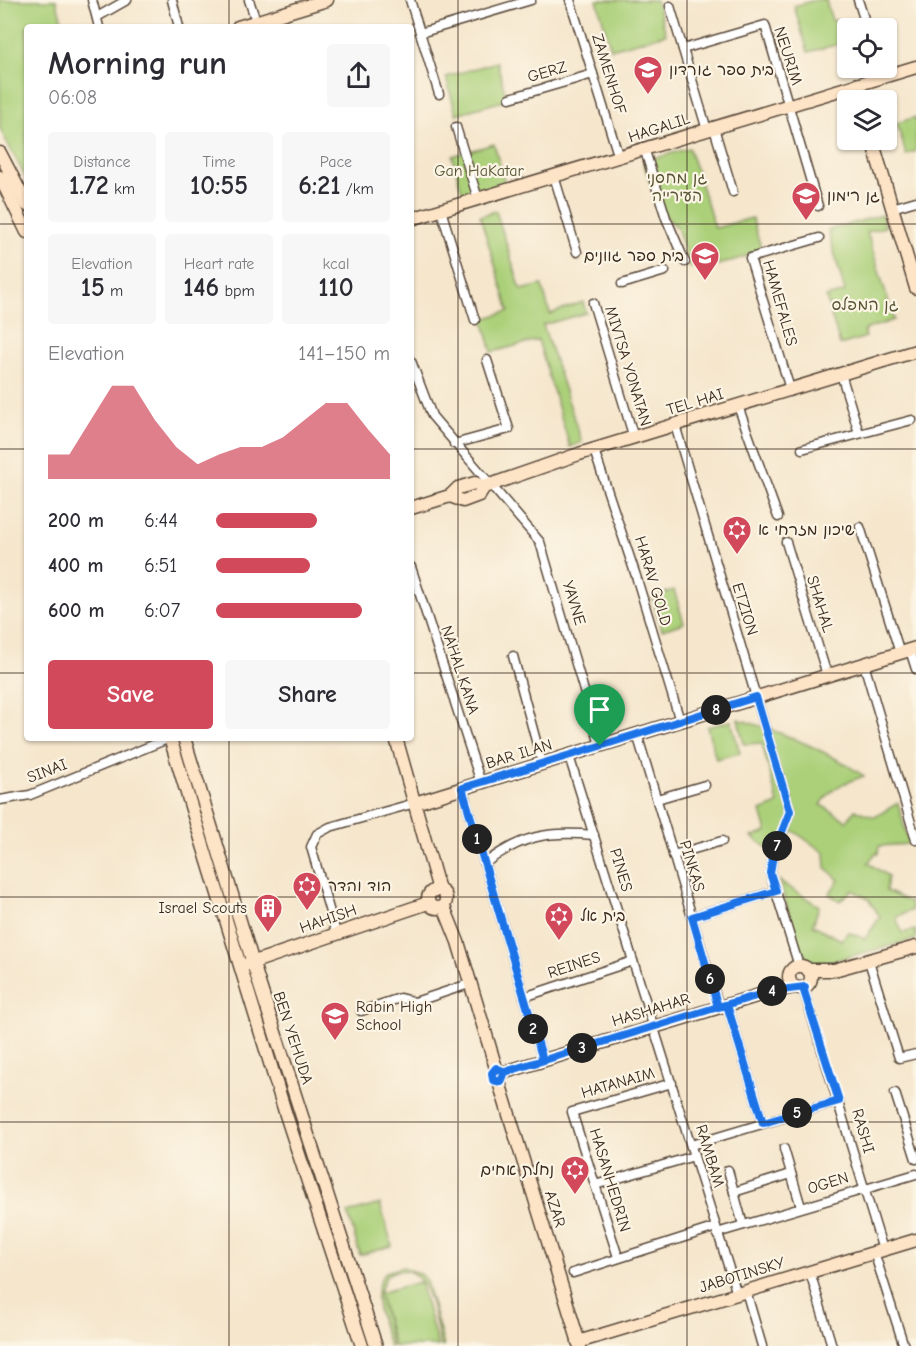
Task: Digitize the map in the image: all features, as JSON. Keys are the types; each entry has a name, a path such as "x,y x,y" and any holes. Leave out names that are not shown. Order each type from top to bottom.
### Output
{"street":[{"path":"92,0 98,24"},
{"path":"97,17 127,0"},
{"path":"172,0 178,24"},
{"path":"249,0 256,21"},
{"path":"247,24 327,0"},
{"path":"410,0 439,94"},
{"path":"420,33 531,0"},
{"name":"ZAMENHOF","path":"570,0 619,158"},
{"path":"858,0 864,18"},
{"path":"670,6 733,192"},
{"name":"NEURIM","path":"683,49 765,25 788,106"},
{"name":"HAGALIL","path":"897,70 916,67"},
{"name":"GERZ","path":"510,98 593,74"},
{"name":"HAGALIL","path":"414,218 645,151 855,85 868,78"},
{"path":"855,85 857,90"},
{"path":"788,106 818,206"},
{"path":"456,128 478,199"},
{"path":"875,150 916,288"},
{"path":"645,151 666,218 685,262"},
{"path":"0,153 24,199"},
{"path":"554,176 577,252"},
{"path":"0,177 24,226"},
{"path":"892,208 916,201"},
{"path":"441,210 475,320"},
{"name":"HAMEFALES","path":"790,389 750,258 819,238"},
{"name":"MIVTSA YONATAN","path":"622,284 665,271"},
{"name":"MIVTSA YONATAN","path":"593,303 634,438"},
{"name":"TEL HAI","path":"414,507 450,496 458,488 475,483 488,486 594,450 916,351"},
{"path":"454,444 509,429 487,360"},
{"name":"YAVNE","path":"414,370 425,404 454,444 488,486 540,542 600,746"},
{"path":"841,374 859,433"},
{"path":"738,406 778,517"},
{"path":"802,449 912,420"},
{"name":"ETZION","path":"675,425 790,811 773,855 770,873 776,891"},
{"name":"HARAV GOLD","path":"594,450 636,576 680,721"},
{"path":"860,527 916,669"},
{"name":"SHAHAL","path":"786,542 827,675"},
{"name":"NAHAL KANA","path":"414,576 480,783"},
{"name":"BAR ILAN","path":"336,933 311,846 317,834 330,827 569,756 909,650"},
{"path":"513,656 542,763"},
{"path":"864,664 916,840"},
{"name":"PINKAS","path":"638,734 692,917 763,1123"},
{"name":"SINAI","path":"0,800 30,795 163,741"},
{"name":"BEN YEHUDA","path":"171,741 239,967 362,1346"},
{"name":"BEN YEHUDA","path":"185,741 247,946 376,1346"},
{"path":"397,741 439,890 446,896 444,907 435,909 428,903 431,892 439,890"},
{"name":"PINES","path":"569,756 654,1027"},
{"path":"657,799 705,785"},
{"path":"462,788 543,1060"},
{"path":"484,864 499,853 534,836 567,832 594,835"},
{"path":"673,855 722,841"},
{"path":"692,917 776,891"},
{"name":"RASHI","path":"776,891 804,991 865,1188 904,1346"},
{"name":"HAHISH","path":"239,967 428,903"},
{"name":"AZAR","path":"444,907 472,983 579,1344"},
{"path":"247,946 271,956 260,976 260,987"},
{"path":"801,978 869,962 916,947"},
{"name":"REINES","path":"524,997 633,961"},
{"path":"869,962 899,1058 916,1054"},
{"name":"HASHAHAR","path":"500,1074 773,991 801,978"},
{"path":"361,1011 400,998 416,1002 472,983"},
{"name":"RAMBAM","path":"654,1027 716,1230 762,1346"},
{"name":"HATANAIM","path":"572,1112 672,1083"},
{"path":"895,1093 916,1159"},
{"path":"690,1145 839,1101"},
{"name":"HASANHEDRIN","path":"572,1112 618,1257"},
{"name":"OGEN","path":"784,1149 801,1208"},
{"path":"595,1185 694,1156"},
{"path":"728,1170 743,1225"},
{"name":"OGEN","path":"734,1192 791,1174"},
{"name":"OGEN","path":"573,1273 618,1257 716,1230 743,1225 916,1174"},
{"name":"JABOTINSKY","path":"579,1344 916,1240"},
{"path":"810,1272 832,1346"}],"green space":[{"path":"0,0 56,0 63,24 24,24 24,174 0,129"},
{"path":"597,0 656,0 666,34 611,49"},
{"path":"815,0 826,0 832,21 837,20 837,45 808,52 794,6"},
{"path":"497,62 507,100 456,114 446,77"},
{"path":"916,117 916,151 906,155 897,123"},
{"name":"Gan HaKatar","path":"494,144 506,187 464,199 452,156"},
{"name":"גן מחסני העירייה","path":"689,148 715,228 752,218 762,251 719,265 717,260 690,268 677,227 660,212 643,162"},
{"path":"496,211 521,290 542,285 550,314 583,302 586,313 543,325 582,442 570,447 538,340 492,352 483,319 509,311 480,216"},
{"name":"גן המפלס","path":"882,215 885,227 867,232 894,320 864,330 866,337 840,345 826,297 845,292 828,230"},
{"path":"674,590 684,623 662,630 652,597"},
{"path":"738,719 803,743 864,776 834,789 821,805 847,821 855,810 875,817 898,803 909,844 879,846 878,854 875,854 868,863 888,876 886,891 910,902 912,910 896,917 902,933 916,930 916,939 806,968 779,881 819,906 813,925 841,940 848,932 865,939 880,917 869,899 852,890 840,901 829,894 839,880 826,868 825,853 792,830 778,856 752,837 767,832 761,811 778,804 762,743 744,744"},
{"path":"731,721 740,753 716,759 707,727"},
{"path":"380,1204 392,1246 360,1255 348,1213"},
{"path":"403,1267 420,1274 426,1281 444,1346 441,1346 427,1292 420,1280 412,1273 401,1271 387,1275 379,1293 392,1346 389,1346 378,1308 377,1289 380,1280 386,1272"},
{"path":"420,1282 438,1346 394,1346 379,1293"}],"place":[{"name":"בית ספר גורדון","path":"648,96"},
{"name":"גן רימון","path":"806,222"},
{"name":"בית ספר גוונים","path":"705,282"},
{"name":"שיכון מזרחי א","path":"737,556"},
{"name":"הוד והדר","path":"307,912"},
{"name":"Israel Scouts","path":"268,934"},
{"name":"בית אל","path":"559,942"},
{"name":"Rabin High School","path":"335,1042"},
{"name":"נחלת אחים","path":"575,1196"}],"route":[{"path":"600,746 462,788 543,1060 505,1072 496,1068 491,1075 493,1080 501,1082 505,1072 718,1007 773,991 805,987 804,991 839,1101 763,1123 727,1005 718,1007 692,917 776,891 770,873 773,855 790,811 756,697 600,746"}]}
